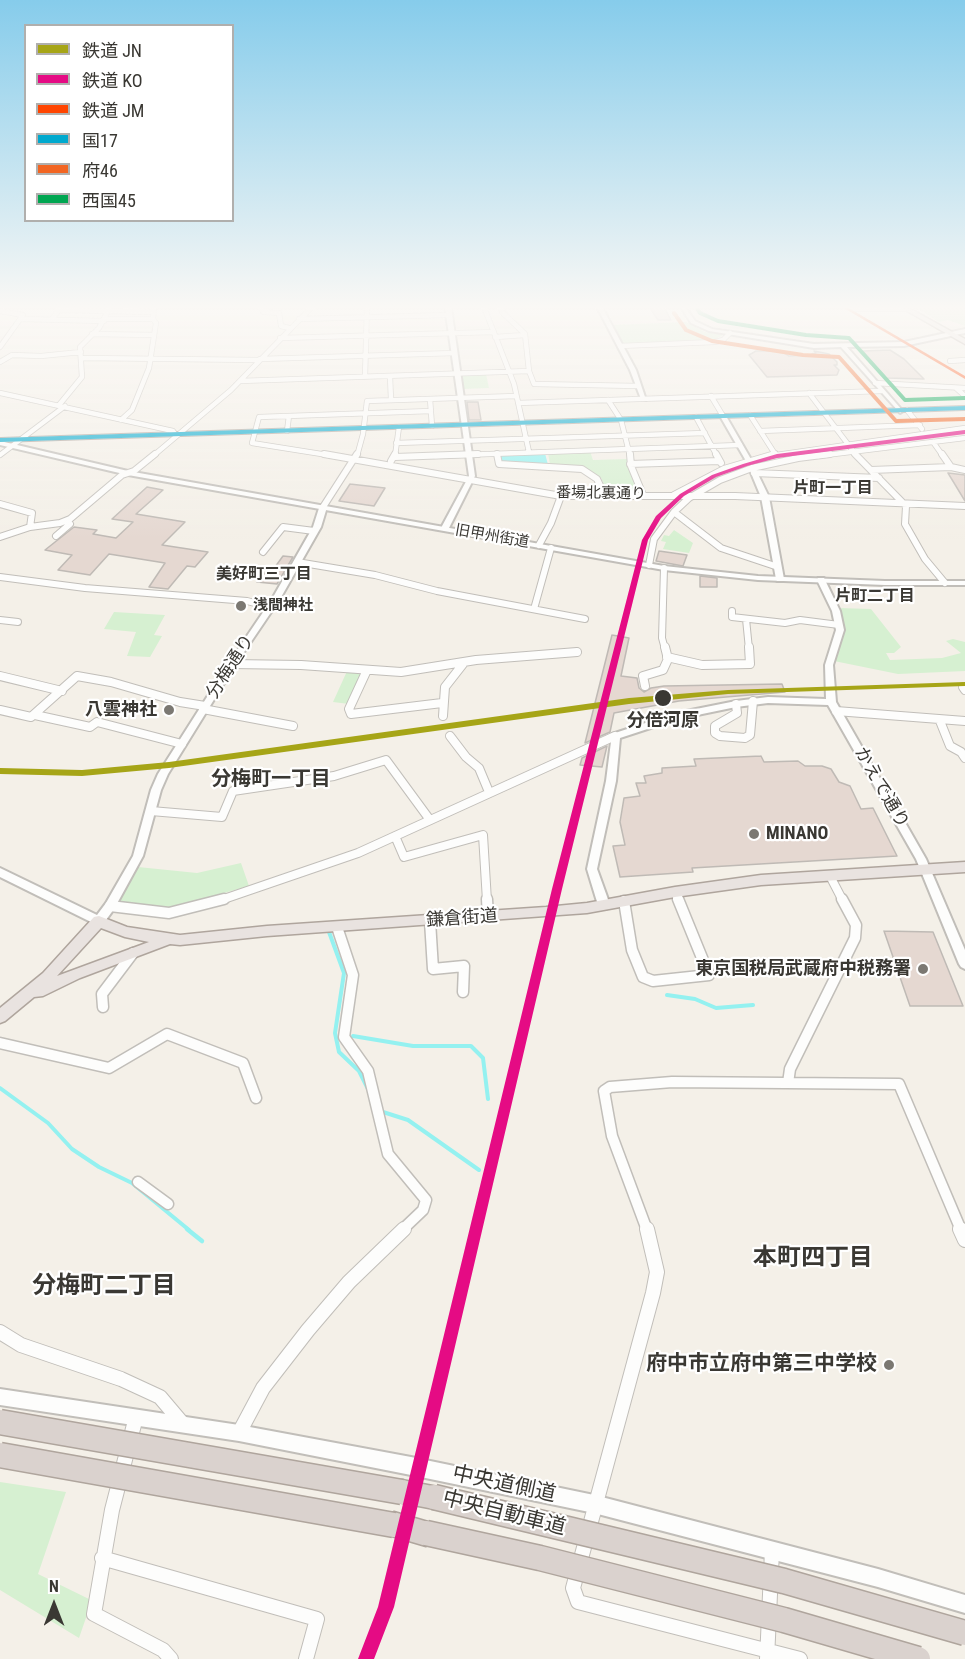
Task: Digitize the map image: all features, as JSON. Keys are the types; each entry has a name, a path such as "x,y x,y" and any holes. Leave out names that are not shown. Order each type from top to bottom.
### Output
{"highway":[{"path":"0,441 15,443 44,439 965,408"},
{"name":"中央自動車道","path":"0,1422 434,1497 783,1581 965,1633"},
{"name":"中央自動車道","path":"0,1455 415,1530 540,1558 762,1614 918,1659"}],"main road":[{"name":"鎌倉街道","path":"99,921 125,932 168,940 488,918 604,905 761,880 965,867"},
{"path":"0,1017 24,999 55,970 99,921"},
{"path":"24,999 75,974 135,950 168,940"}],"street":[{"path":"0,455 62,406 77,384"},
{"path":"121,420 132,410 143,384"},
{"path":"64,522 122,475 134,471 236,384"},
{"path":"390,384 391,400"},
{"path":"445,528 472,479 459,384"},
{"path":"512,384 530,452"},
{"path":"535,384 638,386 644,399"},
{"path":"876,384 927,433"},
{"path":"898,384 965,388"},
{"path":"956,388 965,396"},
{"path":"518,403 882,391"},
{"path":"0,393 172,430 176,435"},
{"path":"809,393 852,451 904,503 906,511 904,524 925,559 945,583"},
{"path":"365,413 367,400 516,396"},
{"path":"711,396 752,467 765,498 780,579"},
{"path":"430,399 432,426"},
{"path":"608,400 621,420 627,436 630,464 643,495"},
{"path":"254,432 259,417 430,411"},
{"name":"分梅通り","path":"99,921 138,856 160,780 297,562 315,531 322,507 356,459 364,429 365,413"},
{"path":"287,431 289,416"},
{"path":"750,416 775,454"},
{"path":"696,417 724,468"},
{"path":"760,431 920,425"},
{"path":"395,457 399,427"},
{"path":"649,565 654,539 674,512 694,495 720,480 752,467 775,454 965,428"},
{"name":"番場北裏通り","path":"254,432 252,443 387,464 561,496 694,495 965,506"},
{"path":"396,443 705,433"},
{"path":"752,467 798,458 965,438"},
{"path":"34,451 34,447 44,439"},
{"path":"933,442 951,467"},
{"name":"旧甲州街道","path":"15,443 34,451 128,473 664,568 780,579 965,583"},
{"path":"387,464 395,457 740,445"},
{"path":"497,454 499,464 582,469 597,479 605,496"},
{"path":"630,464 719,461"},
{"path":"674,495 724,468 752,467 879,478"},
{"path":"871,470 951,467 965,470"},
{"path":"539,546 561,496"},
{"path":"0,504 32,513 30,526"},
{"path":"674,512 721,548 778,567"},
{"path":"0,537 30,526 64,522 70,524 56,536"},
{"path":"263,552 283,527 315,531"},
{"path":"534,609 551,548"},
{"path":"297,562 375,575 437,591 585,619"},
{"path":"645,686 643,676 663,670 666,666 667,657 662,638 664,568"},
{"path":"0,577 71,586 247,601 270,606"},
{"path":"821,580 836,611 839,625 839,633 829,665 834,706"},
{"path":"732,611 732,617 746,619 785,623 800,620 839,625"},
{"path":"667,657 702,665 750,664 746,619"},
{"path":"0,620 18,622"},
{"path":"231,664 401,672 463,664 476,660 577,652"},
{"path":"443,716 442,703 445,687 463,664"},
{"path":"367,670 349,709 351,714 442,703"},
{"path":"0,676 63,691"},
{"path":"0,710 31,717 63,691 77,676 111,682 204,708 293,726"},
{"path":"110,906 169,913 206,905 335,862 489,792 555,765 615,736 659,720 753,701 813,699 834,706 940,721 965,721"},
{"path":"736,704 737,713 715,726 715,733 726,738 745,738 752,731 753,701"},
{"name":"かえで通り","path":"834,706 927,870 965,964"},
{"path":"35,715 90,727 97,722 182,744"},
{"path":"732,717 744,718 751,723"},
{"path":"940,721 950,746 965,758"},
{"path":"450,736 466,757 479,768 489,792"},
{"path":"604,905 592,869 611,781 615,736"},
{"path":"151,811 222,817 233,791 334,776 386,760 430,820"},
{"path":"395,836 404,857 483,835 488,918"},
{"path":"0,872 99,921"},
{"path":"788,1083 790,1069 855,938 856,925 845,909 830,876"},
{"path":"624,901 633,950 643,977 652,981 709,975 675,892"},
{"path":"430,921 433,969 464,966 463,992"},
{"path":"239,1433 263,1388 308,1330 349,1282 423,1210 426,1200 388,1154 368,1071 344,1037 353,975 337,927"},
{"path":"103,1007 102,993 135,950"},
{"path":"0,1043 109,1068 167,1034 243,1063 256,1098"},
{"path":"800,1659 767,1654 578,1602 573,1588 657,1272 645,1221 612,1136 604,1091 610,1086 672,1082 899,1083 965,1240"},
{"path":"138,1182 168,1204"},
{"path":"0,1332 21,1345 121,1379 160,1397 184,1425"},
{"name":"中央道側道","path":"0,1397 239,1433 594,1504 878,1578 965,1604"},
{"path":"137,1416 112,1510 94,1614 163,1650 171,1659"},
{"path":"767,1654 772,1551"},
{"path":"102,1558 317,1619 306,1659"}],"green space":[{"path":"463,384 488,384 489,388 464,389"},
{"path":"590,451 593,460 627,459 637,493 608,494 601,478 583,468 550,465 548,453"},
{"path":"674,530 693,543 689,553 663,549 666,542 661,541 664,535 669,536"},
{"path":"838,608 871,609 901,647 894,653 886,653 890,660 942,658 961,653 946,641 953,639 965,642 965,671 898,674 834,661"},
{"path":"114,612 165,615 154,635 162,636 150,657 127,656 136,632 104,629"},
{"path":"348,669 364,671 349,704 333,702"},
{"path":"241,863 249,886 170,908 119,903 120,896 138,867 197,873"},
{"path":"0,1482 66,1492 38,1574 91,1600 79,1638 0,1590"}],"water":[{"path":"545,453 548,465 501,463 500,455"}],"building":[{"path":"467,402 478,402 481,420 469,420"},
{"path":"948,473 965,475 965,501"},
{"path":"350,484 385,488 374,506 339,501"},
{"path":"147,487 163,490 136,514 185,522 162,545 208,552 195,567 187,566 168,589 149,587 165,563 109,554 90,575 58,570 72,555 45,550 74,527 97,530 93,534 116,538 133,522 112,519"},
{"path":"659,551 687,555 683,566 656,561"},
{"path":"283,556 293,557 277,584 257,582 263,573 270,574"},
{"path":"700,576 717,578 717,587 700,587"},
{"path":"612,635 629,638 621,676 637,678 639,688 644,692 651,688 664,686 782,684 785,692 679,701 614,713 610,732 585,743"},
{"path":"607,746 602,767 580,765 582,758"},
{"path":"761,756 764,762 798,761 805,766 822,766 831,769 839,782 850,786 861,809 873,808 897,856 692,868 693,872 620,877 613,846 625,845 620,822 624,798 640,796 636,783 646,783 644,776 662,773 662,768 696,766 694,759"},
{"name":"東京国税局武蔵府中税務署","path":"884,931 933,932 963,1006 910,1006"}],"waterway":[{"path":"329,932 344,973 335,1033 339,1052 359,1071 367,1087"},
{"path":"667,995 695,999 716,1008 753,1005"},
{"path":"353,1036 413,1046 471,1046 483,1058 488,1099"},
{"path":"0,1088 48,1123 72,1149 99,1167 132,1183 189,1230"},
{"path":"383,1112 408,1120 479,1170"},
{"path":"187,1229 202,1241"}],"rail line":[{"name":"KO","path":"366,1659 386,1607 557,889 645,540 658,517 682,495 714,476 745,465 777,456 965,432"},
{"name":"JN","path":"0,771 82,773 169,765 629,701 728,692 965,684"}],"transit line":[{"name":"府46","path":"863,384 896,421 965,419"},
{"name":"西国45","path":"891,384 905,400 965,398"},
{"name":"国17","path":"0,440 965,408"}],"place":[{"name":"浅間神社","path":"241,606"},
{"name":"分倍河原","path":"663,698"},
{"name":"八雲神社","path":"169,710"},
{"name":"MINANO","path":"754,834"},
{"name":"東京国税局武蔵府中税務署","path":"923,969"},
{"name":"府中市立府中第三中学校","path":"889,1365"}],"district":[{"name":"片町一丁目","path":"833,489"},
{"name":"美好町三丁目","path":"264,575"},
{"name":"片町二丁目","path":"875,597"},
{"name":"分梅町一丁目","path":"271,780"},
{"name":"本町四丁目","path":"813,1259"},
{"name":"分梅町二丁目","path":"104,1287"}]}
